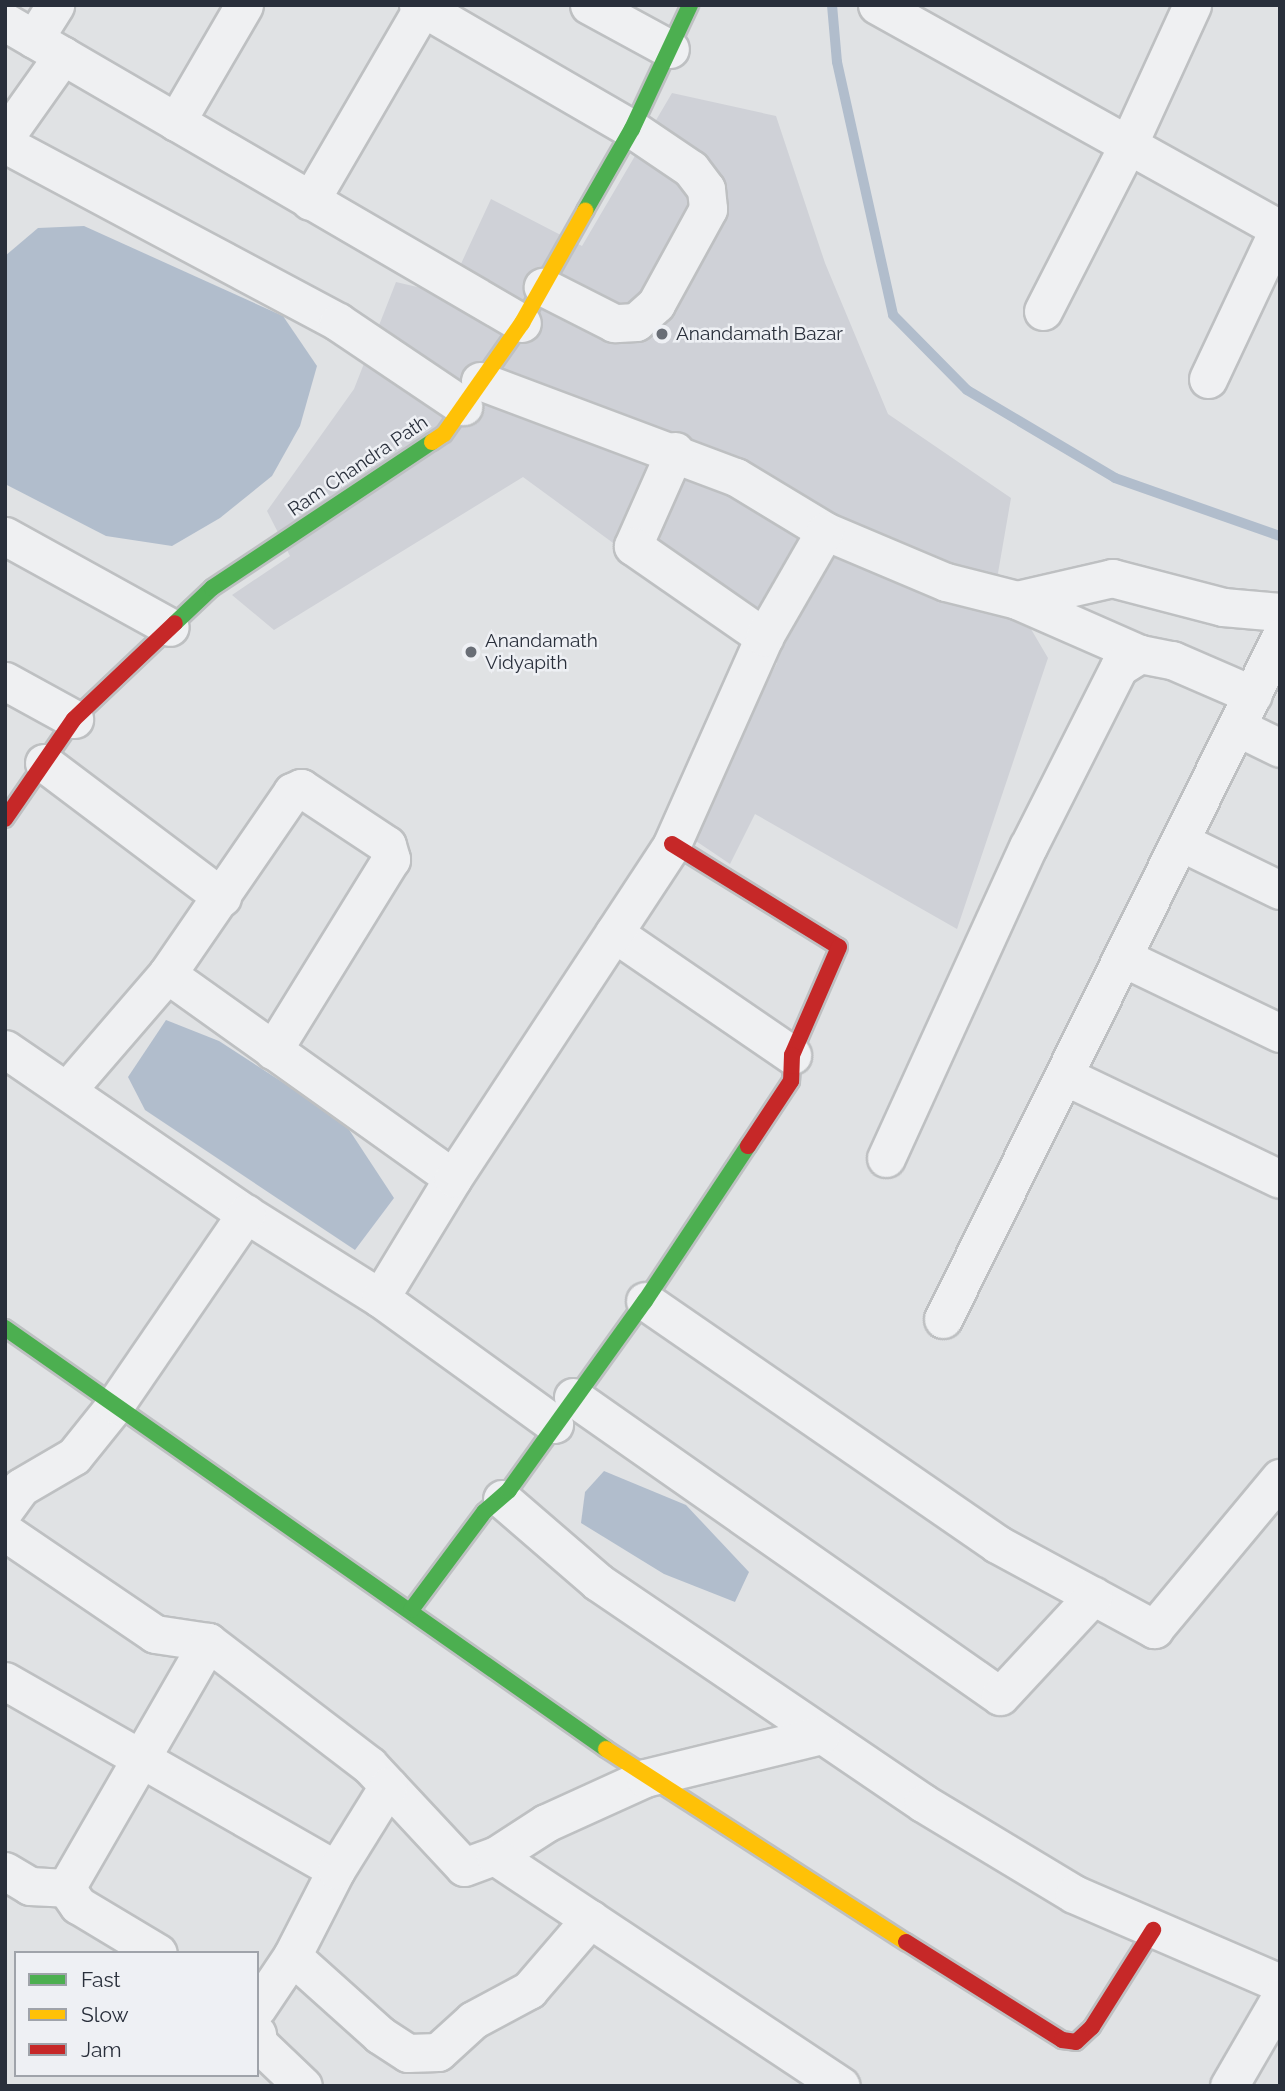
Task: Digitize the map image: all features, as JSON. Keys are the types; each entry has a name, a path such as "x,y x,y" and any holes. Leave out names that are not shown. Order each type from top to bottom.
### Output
{"street":[{"path":"5,137 34,39 55,5"},
{"path":"176,122 244,5"},
{"path":"589,5 670,49"},
{"name":"Ram Chandra Path","path":"5,820 74,719 212,588 444,434 522,323 632,129 690,5"},
{"path":"1043,311 1128,145 1192,5"},
{"path":"310,201 422,6 632,129 691,169 706,189 708,209 656,304 636,322 614,323 542,287"},
{"path":"882,8 1279,228 1208,379"},
{"path":"34,39 522,323"},
{"path":"5,144 471,393 675,451 736,477 825,531 946,582 1017,600 1140,654 1172,660 1253,695"},
{"path":"675,451 633,546 764,637"},
{"path":"380,1298 453,1178 672,844 764,637 825,531"},
{"path":"5,536 170,627"},
{"path":"1017,600 1112,578 1223,607 1280,612"},
{"path":"943,1319 1124,958 1280,638"},
{"path":"886,1158 1028,847 1119,667 1140,654"},
{"path":"5,681 74,719"},
{"path":"1237,727 1280,748"},
{"path":"44,764 222,897"},
{"path":"68,1090 167,974 298,789 307,789 391,850 389,864 272,1050"},
{"path":"1181,842 1280,890"},
{"path":"411,1610 484,1512 502,1499 563,1410 645,1301 791,1081 792,1055 839,947 672,844"},
{"path":"614,933 792,1055"},
{"path":"1124,958 1280,1034"},
{"path":"167,974 453,1178"},
{"path":"5,1049 246,1214 563,1410 1000,1696 1093,1596"},
{"path":"1065,1076 1280,1179"},
{"path":"5,1509 21,1487 74,1456 115,1405 246,1214"},
{"path":"645,1301 998,1544 1154,1629 1280,1478"},
{"path":"5,1328 411,1610 645,1778 1062,2040 1076,2042 1092,2027 1153,1930"},
{"path":"502,1499 598,1583 821,1735 1074,1894 1280,1983"},
{"path":"5,1532 155,1634 208,1642 369,1765 464,1867 495,1856 546,1823 645,1778 821,1735"},
{"path":"66,1888 208,1642"},
{"path":"5,1681 336,1870"},
{"path":"259,2005 292,1956 336,1870 388,1786"},
{"path":"495,1856 841,2086"},
{"path":"5,1871 30,1886 66,1888"},
{"path":"66,1888 78,1905 155,1951"},
{"path":"292,1956 380,2035 408,2053 438,2052 473,2020 529,1990 590,1919"},
{"path":"1229,2086 1280,1998"},
{"path":"259,2044 303,2086"}],"shaded area":[{"path":"672,93 776,116 825,263 888,414 1011,498 998,573 1048,658 957,929 755,814 730,864 687,835 777,663 523,477 274,630 232,595 290,556 267,511 354,389 396,282 447,294 491,199 582,246"}],"water":[{"path":"84,226 283,316 317,366 300,426 272,476 220,518 172,546 106,536 5,484 5,256 38,228"},
{"path":"166,1020 219,1041 344,1122 394,1198 355,1250 145,1110 128,1077"},
{"path":"604,1471 686,1505 749,1572 735,1602 664,1574 581,1523 585,1492"}],"waterway":[{"path":"832,5 837,62 893,315 967,390 1115,478 1280,536"}],"traffic: fast":[{"path":"585,211 632,129 690,5"},
{"path":"175,623 212,588 432,442"},
{"path":"411,1610 484,1512 509,1490 645,1301 748,1146"},
{"path":"5,1328 606,1749"}],"traffic: slow":[{"path":"432,442 444,434 522,323 585,211"},
{"path":"606,1749 906,1942"}],"traffic: jam":[{"path":"5,819 74,719 175,623"},
{"path":"672,844 839,947 792,1055 791,1081 748,1146"},
{"path":"906,1942 1062,2040 1076,2042 1092,2027 1153,1930"}],"place":[{"name":"Anandamath Bazar","path":"662,334"},
{"name":"Anandamath Vidyapith","path":"471,652"}]}
